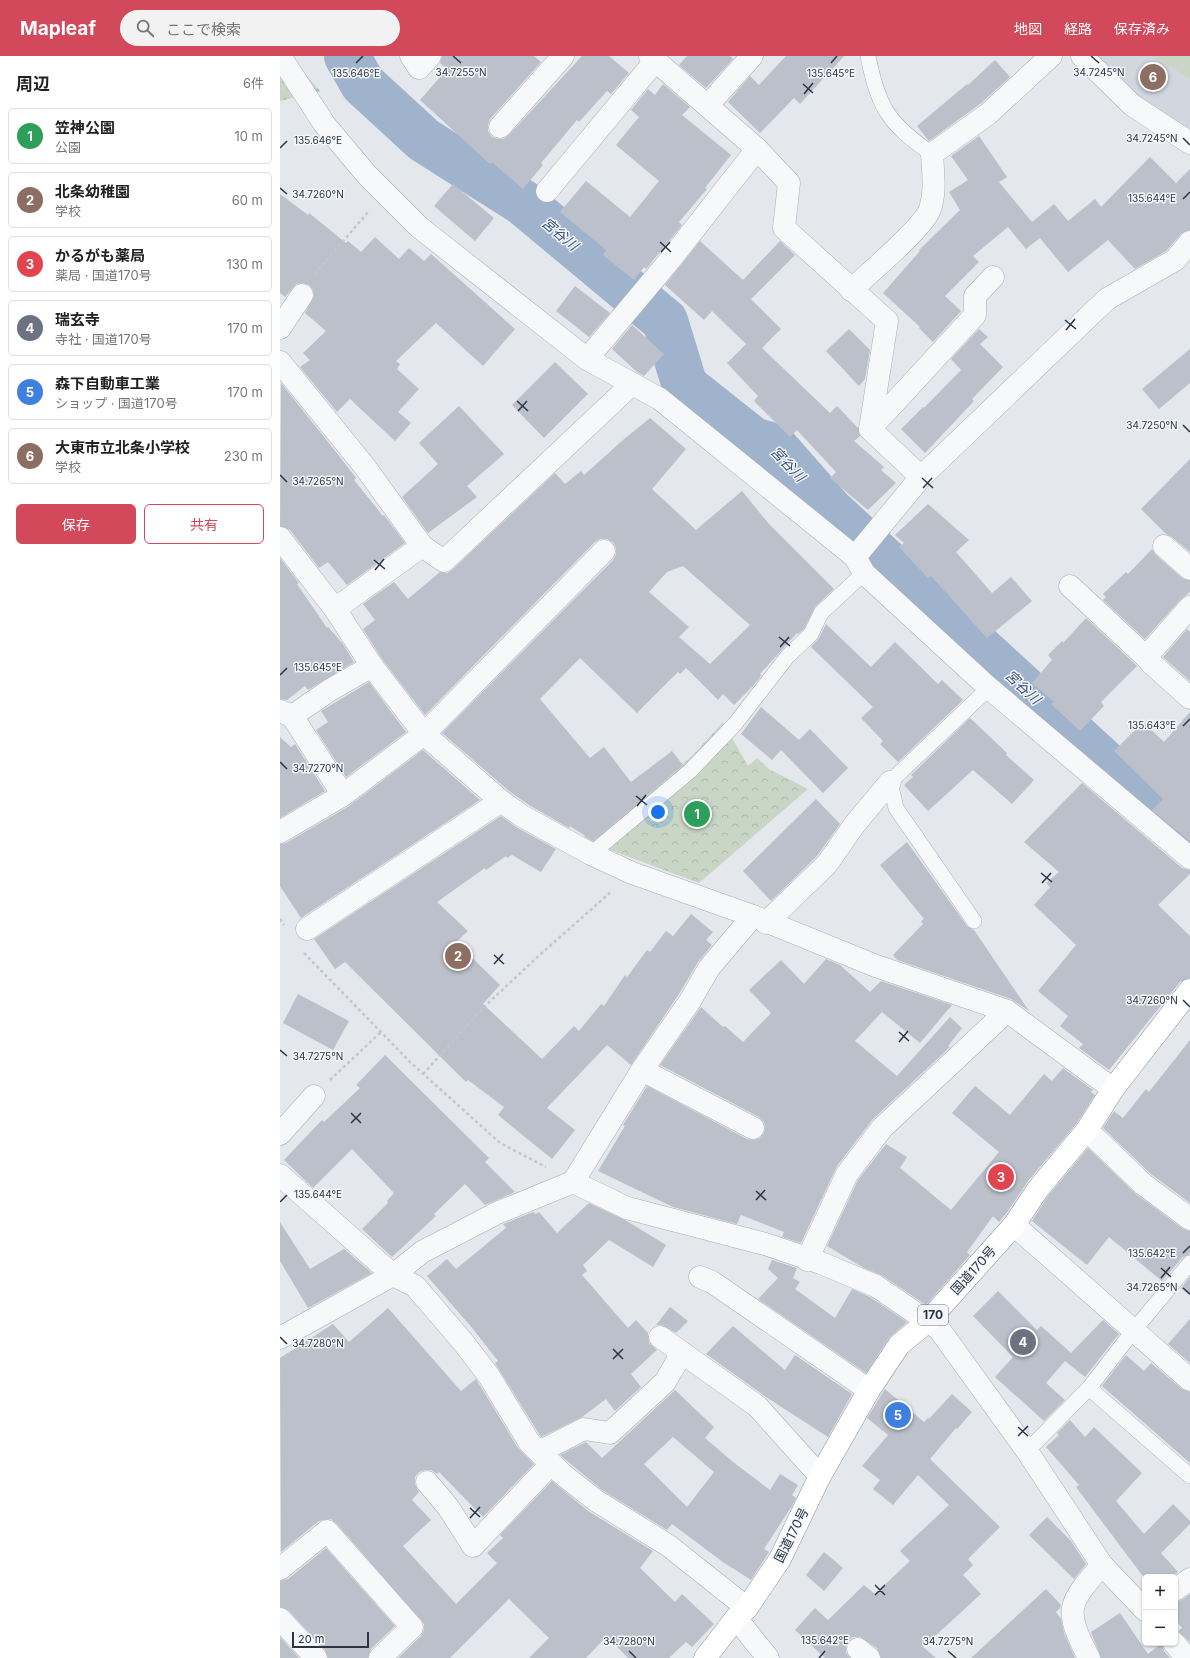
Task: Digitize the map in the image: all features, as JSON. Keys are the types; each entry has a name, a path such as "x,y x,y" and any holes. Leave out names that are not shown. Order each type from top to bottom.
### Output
{"highway":[{"name":"国道170号","path":"705,1658 741,1613 780,1559 820,1476 869,1390 899,1345 928,1321 1014,1225 1038,1189 1087,1130 1113,1090 1190,990"}],"street":[{"path":"280,56 325,125 367,175 419,226 587,359 660,399 859,561 989,688 1190,858"},
{"path":"411,56 419,68 430,56"},
{"path":"500,127 563,56"},
{"path":"708,105 752,56"},
{"path":"851,290 914,231 930,211 934,192 932,154 988,114 1052,56"},
{"path":"1082,56 1132,105 1190,143"},
{"path":"548,191 653,58 757,148 789,183 784,228 887,321 870,429"},
{"path":"587,359 670,260 757,148"},
{"path":"859,561 880,526 921,477 1107,299 1175,260 1190,242"},
{"path":"870,429 976,315 975,296 993,277"},
{"path":"280,328 302,295"},
{"path":"280,362 365,467 422,546 444,561 632,384"},
{"path":"870,429 921,477"},
{"path":"280,538 335,609 372,666 424,734 501,801 522,816 591,854 632,873 760,920 876,966 1007,1011 1113,1090"},
{"path":"335,609 422,546"},
{"path":"1164,546 1190,569"},
{"path":"280,832 343,795 424,734 604,551"},
{"path":"1070,586 1190,698"},
{"path":"1146,657 1190,606"},
{"path":"343,795 286,713 372,666"},
{"path":"280,1338 394,1275 422,1252 435,1245 497,1213 573,1182 642,1070 690,1001 708,968 760,920 827,864 855,824 890,782"},
{"path":"298,936 501,801"},
{"path":"807,1260 847,1174 882,1128 1007,1011"},
{"path":"642,1070 753,1128"},
{"path":"280,1134 314,1096"},
{"path":"1087,1130 1143,1184 1190,1219"},
{"path":"280,1175 394,1275 414,1286 463,1342 489,1376 529,1442 545,1458 594,1500 669,1546 741,1613 768,1658"},
{"path":"573,1182 627,1208 765,1244 807,1260 821,1263 876,1286 939,1329 1027,1451 1102,1565 1142,1607"},
{"path":"1014,1225 1190,1380"},
{"path":"700,1277 712,1282 869,1390"},
{"path":"660,1337 757,1406 820,1476"},
{"path":"427,1482 448,1506 473,1546 545,1458 584,1429 610,1433 665,1382 682,1353"},
{"path":"280,1569 327,1531 412,1627 380,1658"},
{"path":"1089,1658 1074,1629 1072,1607 1079,1591 1102,1565"},
{"path":"1178,1588 1190,1579"},
{"path":"280,1619 316,1658"},
{"path":"1176,1646 1186,1658"}],"lane":[{"path":"868,56 879,99 893,123 910,139 932,154"},
{"path":"591,854 690,771 735,724 787,657 811,634 822,613 859,561"},
{"path":"974,921 896,808 890,782 989,688"},
{"path":"1027,1451 1089,1388 1134,1330 1190,1263"},
{"path":"1089,1388 1190,1476"}],"path":[{"path":"302,295 310,280 364,216 386,194"},
{"path":"423,1074 485,1006 632,873"},
{"path":"280,919 298,936 380,1032 423,1074 500,1143 573,1182"},
{"path":"314,1096 380,1032"}],"shaded area":[{"path":"1094,56 1190,56 1190,129 1173,120 1138,97"}],"green space":[{"path":"280,56 289,56 320,91 280,101"},
{"path":"1153,56 1190,56 1190,79"},
{"path":"723,722 748,766 757,758 769,769 808,789 699,883 581,839 679,767 693,755"}],"building":[{"path":"442,56 534,56 541,62 490,119 488,131 492,137 498,139 504,139 509,135 582,56 609,56 629,73 611,94 607,91 579,122 577,120 541,163 543,165 523,189 492,162 490,164 420,100 447,69 440,63"},
{"path":"687,56 730,56 733,59 706,88 679,65"},
{"path":"786,56 844,56 800,104 794,98 760,133 728,102 750,76 759,85"},
{"path":"995,60 1010,77 980,104 929,141 917,126 967,84 968,85"},
{"path":"663,84 690,107 682,115 731,155 705,188 707,189 679,222 682,225 646,269 644,267 634,280 603,255 606,250 560,212 586,181 630,217 659,181 616,145 639,117 631,110 648,89 655,95"},
{"path":"979,136 1007,177 999,182 1032,222 1054,204 1068,221 1095,199 1101,207 1150,157 1176,183 1190,169 1190,230 1181,234 1166,251 1135,269 1108,240 1068,272 1040,238 1026,249 1008,227 973,256 979,262 945,296 961,311 933,342 919,328 920,327 883,293 920,251 919,250 960,210 949,192 968,180 951,156"},
{"path":"453,184 494,218 475,241 434,206"},
{"path":"280,194 308,215 309,213 346,243 348,241 361,252 375,237 399,259 409,248 424,261 431,254 515,329 483,366 436,323 396,361 400,364 397,369 419,389 398,412 411,423 395,441 350,399 337,412 300,367 310,360 303,353 326,331 305,313 314,296 313,290 309,285 303,283 296,284 285,297 280,293"},
{"path":"700,241 743,280 780,241 795,255 751,299 781,329 762,348 830,413 837,406 858,428 860,436 854,441 884,467 881,470 896,483 868,510 830,478 836,472 797,430 790,437 754,401 758,396 727,363 746,344 712,311 704,320 665,285"},
{"path":"575,286 610,313 589,337 556,311"},
{"path":"632,325 664,354 644,376 637,372 612,349"},
{"path":"849,329 870,350 865,379 859,386 826,351"},
{"path":"979,329 988,337 980,344 1003,367 972,399 974,401 925,453 901,429 961,370 951,359"},
{"path":"1190,349 1190,383 1159,409 1142,389"},
{"path":"555,362 588,394 544,438 512,405"},
{"path":"281,383 356,478 354,480 383,516 384,515 405,543 347,585 328,562 319,568 290,530 280,526"},
{"path":"459,406 504,454 467,486 477,497 428,533 402,497 438,464 419,443"},
{"path":"650,418 686,449 652,489 696,530 742,491 769,524 834,589 815,607 804,629 798,634 797,633 760,674 761,676 753,686 734,705 723,694 718,700 686,668 680,674 678,672 637,713 580,658 540,699 590,758 604,747 631,782 672,751 683,765 593,841 570,826 569,828 529,805 509,791 442,733 613,560 616,554 616,548 613,542 607,539 600,539 595,542 425,715 382,659 363,629 375,620 363,604 394,582 408,599 440,572 447,573 452,570 555,473 565,484 581,471 584,475","holes":["683,566 750,625 710,664 679,637 689,627 649,592 667,572"]},
{"path":"1190,459 1190,552 1166,534 1141,509"},
{"path":"928,504 969,540 956,552 992,593 1011,577 1032,601 987,638 931,576 928,578 899,547 904,543 895,535"},
{"path":"1152,549 1156,555 1182,578 1190,581 1190,592 1181,599 1145,639 1103,600 1106,597 1103,594 1126,572 1128,574"},
{"path":"280,558 299,583 297,584 327,628 328,627 343,644 354,662 308,690 305,686 287,700 280,699"},
{"path":"1086,618 1137,666 1101,702 1104,706 1080,731 1051,704 1054,702 1032,683 1052,660 1048,655 1062,641 1063,643"},
{"path":"826,624 871,667 895,642 938,684 942,680 963,700 898,762 880,744 883,741 861,718 873,707 811,647 819,638"},
{"path":"1187,629 1190,632 1190,681 1163,657"},
{"path":"369,682 406,732 346,777 316,730 328,722 321,711"},
{"path":"761,707 799,740 810,729 848,768 823,793 781,750 772,760 741,734"},
{"path":"1190,712 1190,842 1152,810 1163,799 1114,751 1143,722 1164,742"},
{"path":"970,718 1007,753 1006,755 1034,780 1012,804 973,770 928,811 904,785 913,777 911,775"},
{"path":"280,737 291,747 295,744 325,791 280,818"},
{"path":"423,750 480,800 301,918 280,886 280,844 286,843 349,806"},
{"path":"1082,783 1182,868 1190,870 1190,874 1158,905 1190,936 1190,978 1180,982 1109,1070 1079,1048 1083,1044 1060,1026 1068,1016 1038,991 1076,945 1034,905 1050,887 1046,883 1059,872 1024,842"},
{"path":"816,799 840,824 817,856 771,901 743,871"},
{"path":"501,816 516,827 556,849 541,872 512,855 507,858 506,856 486,870 485,868 437,902 468,931 456,942 500,985 483,1004 542,1059 574,1026 579,1031 601,1004 604,1006 625,975 627,977 647,950 650,952 666,931 673,936 691,914 713,932 706,940 712,945 698,962 679,994 631,1065 607,1045 547,1108 575,1130 552,1159 498,1115 504,1107 468,1080 466,1082 345,962 335,969 314,939"},
{"path":"907,842 967,926 974,930 1029,1011 1011,999 897,960 893,955 923,924 921,921 924,919 880,865"},
{"path":"826,959 840,965 870,992 881,981 952,1005 920,1043 882,1012 855,1041 897,1076 950,1017 962,1028 948,1046 950,1047 873,1119 837,1166 801,1243 782,1237 784,1232 741,1215 737,1224 673,1207 598,1171 625,1126 623,1125 647,1086 747,1139 754,1140 760,1138 764,1133 765,1127 764,1122 759,1117 660,1065 701,1007 723,1027 725,1026 743,1042 771,1013 749,990 781,960 804,984"},
{"path":"298,994 349,1021 333,1050 283,1023"},
{"path":"1190,1040 1190,1203 1151,1174 1103,1128 1114,1111 1123,1118 1146,1089 1149,1092"},
{"path":"385,1055 489,1158 485,1162 515,1192 485,1205 465,1184 434,1214 436,1216 392,1257 362,1229 388,1203 387,1201 394,1193 352,1149 313,1188 284,1160 322,1120 324,1122 360,1088 356,1085"},
{"path":"1063,1068 1093,1090 1091,1092 1095,1095 1077,1123 1028,1181 1008,1211 999,1222 993,1216 967,1252 970,1255 926,1305 883,1276 864,1268 827,1246 858,1180 886,1144 907,1157 900,1168 951,1210 999,1152 952,1113 975,1086 1010,1115 1044,1074 1052,1081"},
{"path":"1088,1148 1136,1194 1183,1229 1190,1231 1190,1254 1183,1257 1162,1281 1109,1237 1087,1265 1032,1221 1048,1196"},
{"path":"589,1203 625,1220 666,1245 653,1267 609,1240 583,1265 587,1271 582,1275 628,1328 636,1320 648,1333 649,1343 657,1350 631,1374 641,1387 615,1411 606,1399 582,1417 541,1437 495,1363 498,1361 473,1329 427,1276 447,1259 456,1269 506,1228 503,1224 533,1212 536,1214 539,1212 557,1233"},
{"path":"280,1222 310,1269 344,1249 372,1273 308,1308 280,1261"},
{"path":"772,1260 797,1268 793,1278 800,1282 795,1289 835,1318 852,1289 870,1297 907,1322 889,1338 866,1373 758,1299 778,1278 768,1269"},
{"path":"1190,1277 1190,1296 1181,1288"},
{"path":"998,1291 1037,1330 1041,1326 1071,1353 1103,1320 1119,1334 1085,1377 1065,1361 1046,1383 1065,1400 1044,1421 995,1377 1013,1357 973,1316"},
{"path":"670,1307 688,1321 676,1333 662,1325 656,1325"},
{"path":"388,1308 461,1391 476,1379 518,1448 534,1464 483,1517 439,1472 437,1474 431,1470 425,1470 419,1472 415,1477 415,1484 419,1492 412,1500 431,1520 403,1546 456,1604 497,1563 487,1553 503,1538 500,1535 552,1481 588,1511 653,1551 640,1568 675,1602 682,1594 714,1624 692,1647 686,1642 669,1658 628,1658 607,1636 586,1658 529,1658 549,1638 509,1599 450,1658 398,1658 421,1636 424,1630 424,1624 336,1523 331,1519 319,1521 281,1552 280,1358 333,1324 349,1342"},
{"path":"1190,1319 1190,1363 1168,1344"},
{"path":"733,1326 785,1370 795,1355 852,1394 828,1437 766,1397 706,1354"},
{"path":"1126,1355 1144,1371 1151,1363 1182,1389 1190,1392 1190,1463 1102,1386"},
{"path":"885,1389 924,1422 928,1418 929,1419 952,1394 972,1412 957,1429 956,1428 930,1459 1000,1527 968,1559 973,1565 963,1575 981,1594 923,1647 936,1658 881,1658 877,1648 860,1637 853,1637 848,1641 846,1647 846,1653 850,1658 825,1658 795,1630 815,1608 828,1620 864,1585 875,1594 910,1561 900,1551 949,1505 918,1475 893,1505 873,1489 880,1480 862,1466 888,1435 867,1418"},
{"path":"675,1390 714,1427 705,1438 733,1462 770,1490 780,1474 798,1485 792,1495 796,1498 764,1549 769,1552 751,1580 723,1562 672,1524 667,1530 602,1490 560,1455 586,1442 602,1458","holes":["673,1437 714,1472 687,1507 644,1464"]},
{"path":"1070,1420 1085,1437 1094,1427 1142,1473 1116,1501 1144,1534 1173,1504 1190,1521 1190,1524 1161,1553 1178,1572 1176,1574 1142,1575 1076,1487 1079,1485 1046,1447 1059,1435 1057,1433"},
{"path":"1047,1517 1071,1541 1086,1564 1074,1579 1029,1535"},
{"path":"326,1548 395,1626 371,1649 368,1658 328,1658 325,1650 289,1611 280,1607 280,1581 288,1579"},
{"path":"824,1552 843,1568 824,1591 806,1575"},
{"path":"1046,1589 1061,1605 1056,1612 1061,1619 1064,1633 1075,1658 971,1658"},
{"path":"1190,1594 1190,1642 1178,1631 1182,1628 1178,1623 1178,1601"},
{"path":"1120,1613 1148,1654 1158,1646 1163,1646 1164,1651 1170,1658 1101,1658 1091,1632"},
{"path":"280,1637 299,1658 280,1658"}],"waterway":[{"name":"宮谷川","path":"347,56 363,84 424,140 522,202 665,321 685,386 753,440 774,446 830,510 1185,837"}],"place":[{"name":"大東市立北条小学校","path":"1153,77"},
{"name":"笠神公園","path":"697,814"},
{"name":"北条幼稚園","path":"458,956"},
{"name":"かるがも薬局","path":"1001,1177"},
{"name":"瑞玄寺","path":"1023,1342"},
{"name":"森下自動車工業","path":"898,1415"}]}
